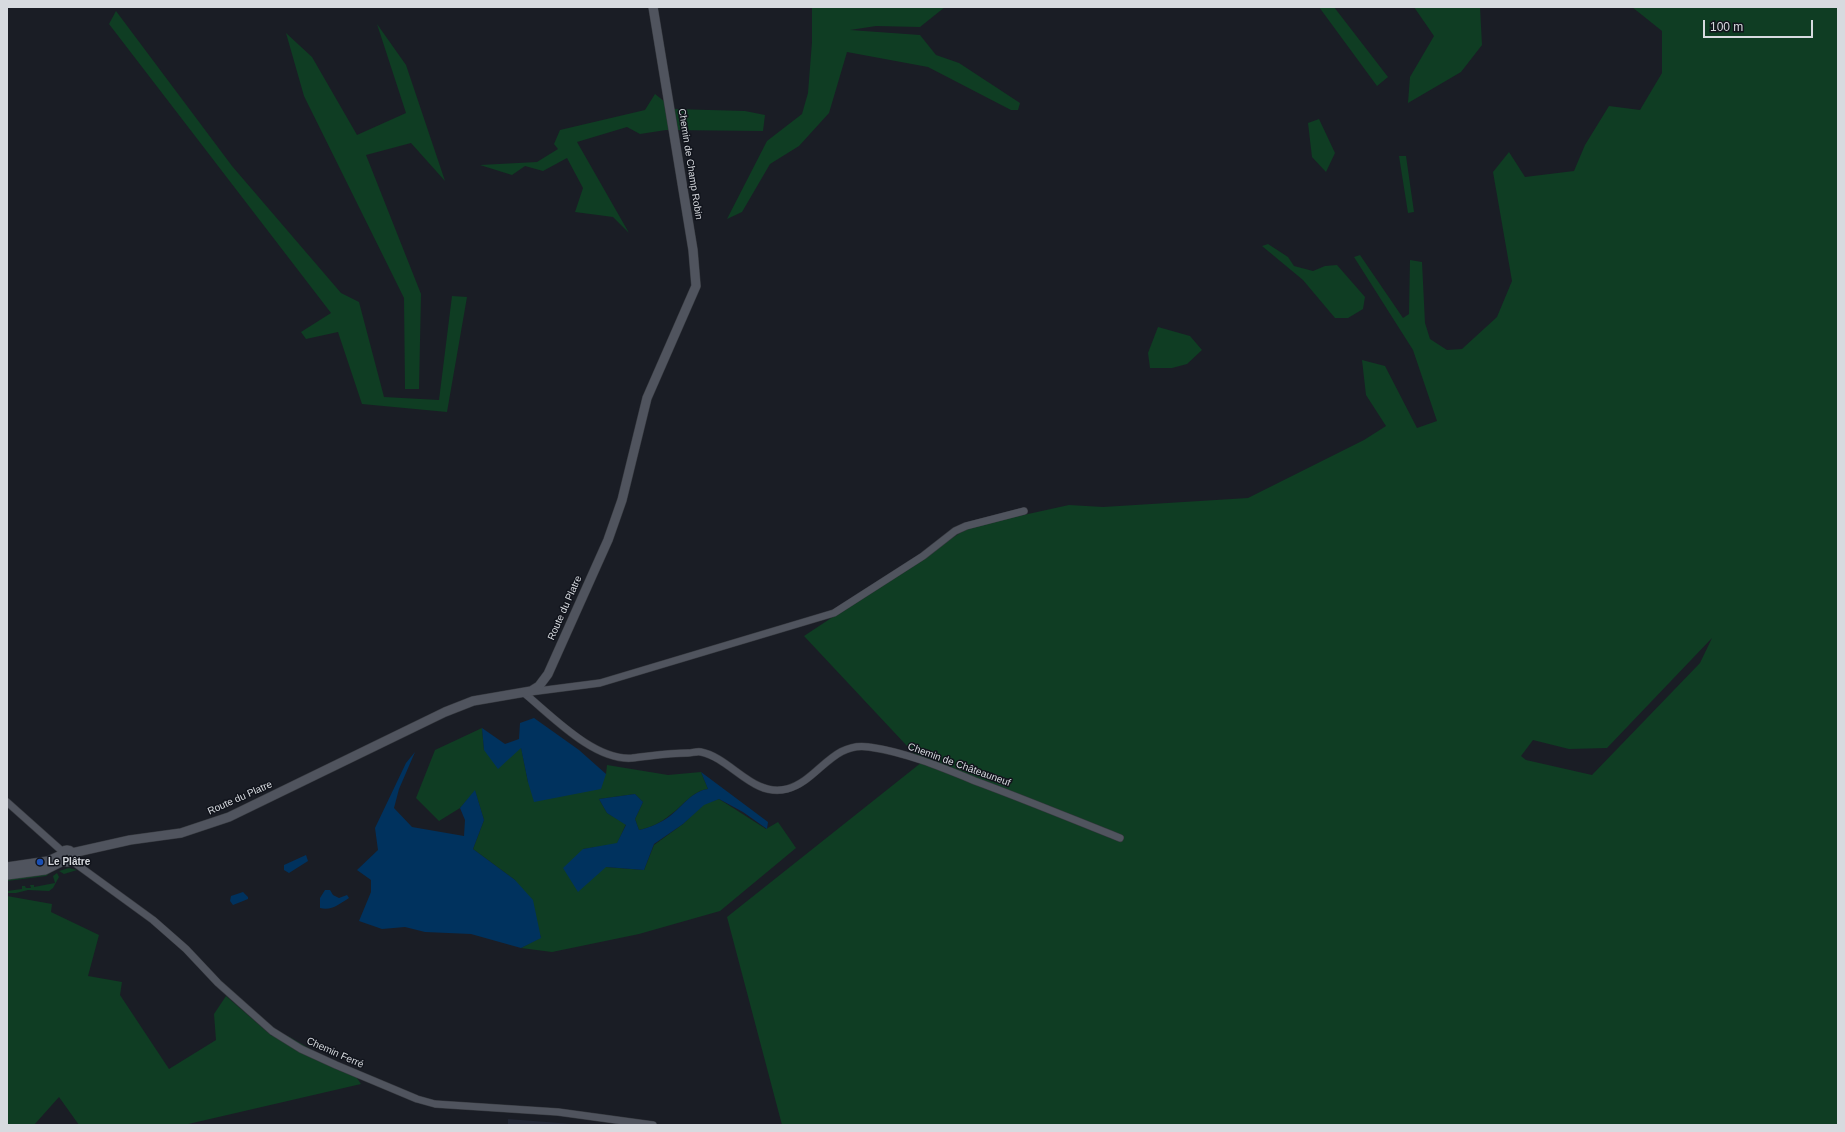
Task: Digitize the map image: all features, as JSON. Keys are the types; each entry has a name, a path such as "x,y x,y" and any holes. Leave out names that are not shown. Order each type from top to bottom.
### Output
{"street":[{"name":"Chemin de Champ Robin","path":"653,7 693,250 696,278 696,286 681,323"},
{"name":"Route du Platre","path":"7,867 52,860 130,840 181,833 229,817 445,712 473,701 528,692 539,686 548,674 608,540 622,500 647,398 681,323"},
{"path":"528,692 600,683 834,613 923,556 954,532 966,526 1024,511"},
{"name":"Chemin de Châteauneuf","path":"528,692 576,737 602,752 629,758 701,752 721,761 755,784 771,790 785,790 799,785 810,778 836,753 848,748 867,746 932,764 1120,838"},
{"name":"Chemin Ferré","path":"7,802 66,856 153,920 181,944 218,983 272,1031 308,1052 417,1099 435,1104 558,1112 653,1125"},
{"name":"Route du Platre","path":"7,875 45,870 66,856"}],"shaded area":[{"path":"508,1119 585,1125 508,1125"}],"green space":[{"path":"812,7 945,7 920,27 876,26 850,30 920,35 936,55 959,63 1020,103 1018,110 1011,110 928,67 847,52 829,113 799,146 770,164 742,212 727,219 767,141 802,114 808,93 812,42"},
{"path":"1319,7 1334,7 1388,77 1377,86"},
{"path":"1414,7 1480,7 1482,45 1461,72 1408,103 1410,77 1434,36"},
{"path":"1632,7 1838,7 1838,1125 782,1125 727,917 922,762 804,636 969,527 1069,505 1103,507 1248,498 1364,440 1386,426 1366,395 1362,360 1385,366 1417,428 1437,421 1413,350 1354,257 1360,255 1403,318 1409,314 1410,260 1422,262 1425,323 1430,339 1447,350 1462,349 1497,317 1512,281 1493,172 1509,152 1525,177 1574,171 1585,145 1609,106 1640,110 1662,73 1662,31","holes":["1712,638 1700,663 1592,775 1526,760 1521,756 1533,740 1569,749 1607,748"]},
{"path":"116,11 232,166 341,293 359,302 384,397 439,400 452,296 467,297 447,412 362,404 338,332 306,339 301,332 331,313 109,24"},
{"path":"377,24 406,65 445,181 411,143 366,155 421,294 419,389 405,389 404,298 304,96 286,33 312,57 357,135 406,113"},
{"path":"655,94 674,109 745,111 765,115 763,131 666,130 640,134 627,127 577,142 629,233 613,217 575,212 583,188 567,158 543,171 525,166 512,175 480,165 537,162 558,149 554,144 560,130 645,110"},
{"path":"1319,119 1335,153 1326,172 1312,157 1308,123"},
{"path":"1399,156 1406,156 1414,212 1408,213"},
{"path":"1268,244 1288,257 1294,266 1313,271 1325,266 1337,265 1365,297 1363,309 1348,318 1335,318 1303,280 1262,246"},
{"path":"1158,327 1190,336 1202,350 1187,364 1172,368 1150,368 1148,353"},
{"path":"482,728 484,750 521,747 528,782 606,774 607,765 668,775 701,772 708,789 702,790 692,796 663,820 643,829 639,830 635,819 643,802 635,794 599,799 607,813 626,824 617,844 583,849 606,867 644,870 654,845 683,824 704,804 719,799 766,829 778,822 796,848 720,911 639,934 552,952 521,948 541,937 515,880 473,849 484,820 475,791 460,808 439,821 416,798 435,750"},
{"path":"69,868 77,870 64,874 59,871"},
{"path":"54,870 46,876 7,881 7,878"},
{"path":"57,873 59,877 53,888 49,891 28,890 16,893 7,893 7,891 22,889 22,886 31,888 30,885 34,885 34,887 55,883 53,876"},
{"path":"7,896 52,904 51,912 99,935 88,976 122,982 120,995 169,1069 216,1040 214,1014 226,996 272,1036 288,1036 355,1075 361,1084 184,1125 79,1125 59,1097 34,1125 7,1125"}],"water":[{"path":"534,718 579,750 606,774 601,789 534,802 521,748 498,769 484,750 482,728 505,744 519,739 520,723"},
{"path":"415,752 399,789 394,808 412,827 464,836 465,820 460,808 475,790 484,820 473,849 515,880 533,900 541,938 521,948 471,934 425,932 405,927 382,929 359,921 371,892 371,880 357,870 378,850 375,828 406,763"},
{"path":"701,772 768,822 767,829 743,812 719,799 704,805 683,824 654,844 644,870 606,867 578,892 563,868 583,849 617,843 626,825 607,813 599,799 635,794 643,802 635,819 639,830 643,829 652,826 670,816 692,796 702,790 708,789"},
{"path":"306,855 308,861 289,873 284,870 284,865"},
{"path":"325,890 330,890 333,895 339,898 347,895 349,898 332,908 320,908 320,898"},
{"path":"243,892 248,899 233,905 230,901 231,896"}],"place":[{"name":"Le Plâtre","path":"40,862"}]}
